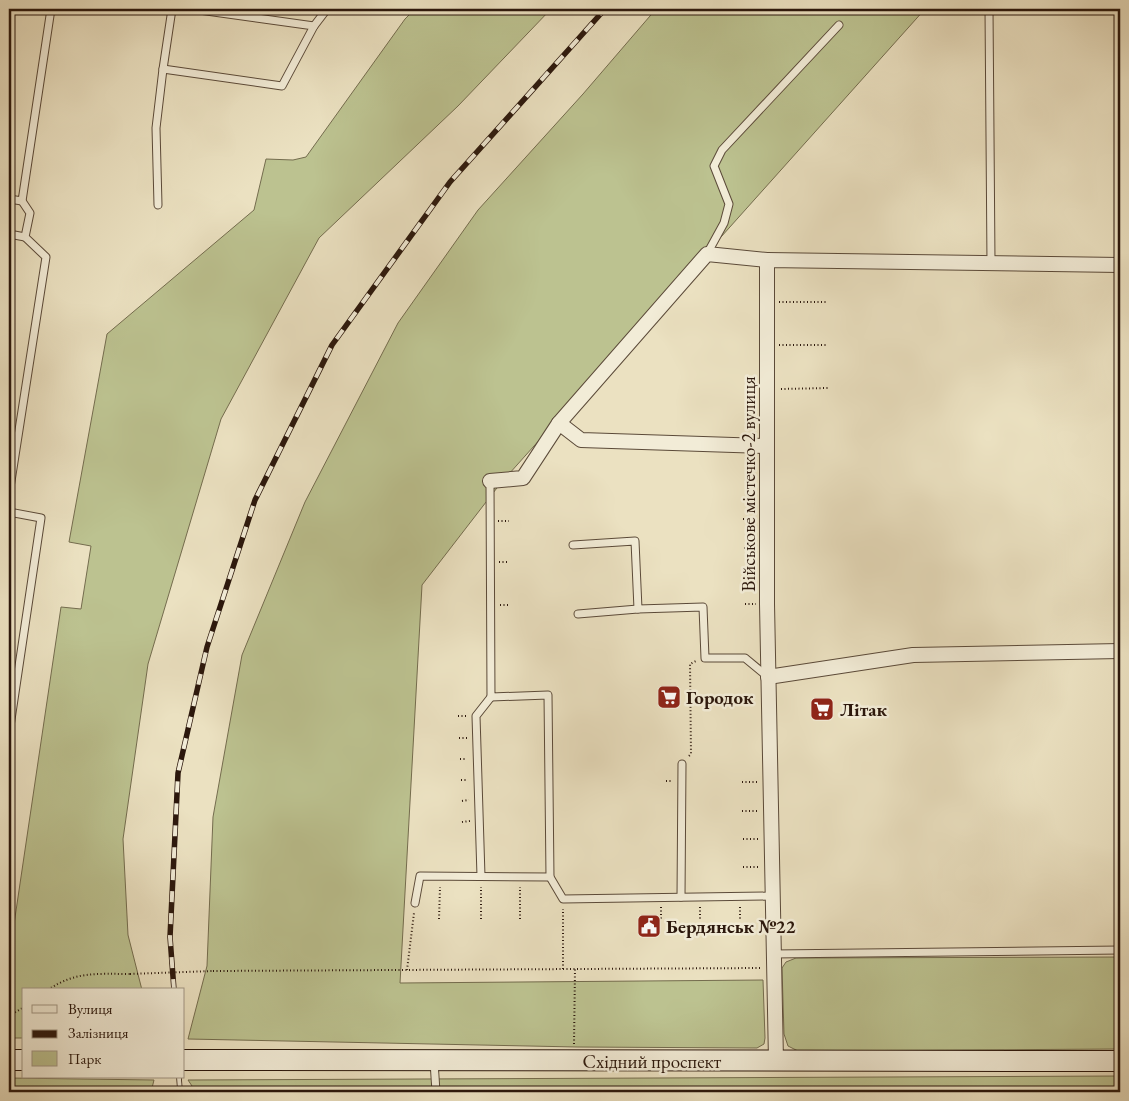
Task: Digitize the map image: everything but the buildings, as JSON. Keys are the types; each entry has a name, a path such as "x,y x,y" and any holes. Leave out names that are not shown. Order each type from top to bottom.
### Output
{"main road":[{"path":"9,1060 22,1060"},
{"name":"Східний проспект","path":"185,1060 1120,1061"}],"street":[{"path":"490,481 523,478 559,423 707,254 767,260 1120,265"},
{"name":"Військове містечко-2 вулиця","path":"767,260 766,446 769,781 776,1061"},
{"path":"559,423 582,440 766,446"},
{"path":"768,677 913,655 1120,651"}],"lane":[{"path":"25,237 30,213 22,201 51,9"},
{"path":"158,205 156,128 172,9"},
{"path":"192,9 314,26"},
{"path":"163,69 282,86 314,26 327,9"},
{"path":"989,9 990,262"},
{"path":"707,254 724,224 729,204 714,166 722,150 839,25"},
{"path":"9,199 22,201"},
{"path":"9,234 25,237 46,256 9,494"},
{"path":"481,876 476,716 491,697 490,481"},
{"path":"9,512 40,518 9,733"},
{"path":"573,545 634,541 638,609"},
{"path":"578,614 638,609 703,607 705,658 746,658 768,677"},
{"path":"491,697 548,695 550,877 563,899 772,896"},
{"path":"681,897 682,764"},
{"path":"416,903 420,876 550,877"},
{"path":"774,961 1120,950"},
{"path":"434,1061 436,1092"}],"path":[{"path":"767,302 827,302"},
{"path":"766,346 827,345"},
{"path":"766,390 828,388"},
{"path":"682,764 691,754 690,664 705,658"},
{"path":"742,782 769,781"},
{"path":"742,811 770,810"},
{"path":"743,839 770,839"},
{"path":"743,867 771,867"},
{"path":"440,876 440,919"},
{"path":"481,876 481,919"},
{"path":"520,877 520,919"},
{"path":"700,897 700,919"},
{"path":"740,897 740,919"},
{"path":"661,898 661,920"},
{"path":"563,899 563,969"},
{"path":"407,970 416,903"},
{"path":"51,988 58,983 80,975 213,971 575,969 774,961"},
{"path":"573,1061 575,969"},
{"path":"9,1016 22,1007"}],"green space":[{"path":"415,9 551,9 458,106 319,238 221,419 148,664 123,839 128,935 141,988 22,988 22,1038 9,1038 9,958 61,607 81,609 91,546 69,542 107,334 254,210 266,159 293,160 306,157 405,19"},
{"path":"656,9 925,9 500,484 422,585 400,983 763,980 764,1044 757,1048 577,1047 188,1039 207,966 213,817 242,655 305,502 398,323 478,210 583,94"},
{"path":"1120,957 1120,1049 798,1051 788,1046 784,1034 782,968 786,962 796,958"},
{"path":"1120,1076 1120,1092 196,1092 188,1080"},
{"path":"9,1078 154,1080 151,1092 9,1092"}],"railway":[{"path":"174,988 170,937 178,773 207,647 255,500 332,345 450,182 605,9"},
{"path":"179,1078 180,1092"}],"place":[{"name":"Городок","path":"669,697"},
{"name":"Літак","path":"822,709"},
{"name":"Бердянськ №22","path":"649,926"}]}
